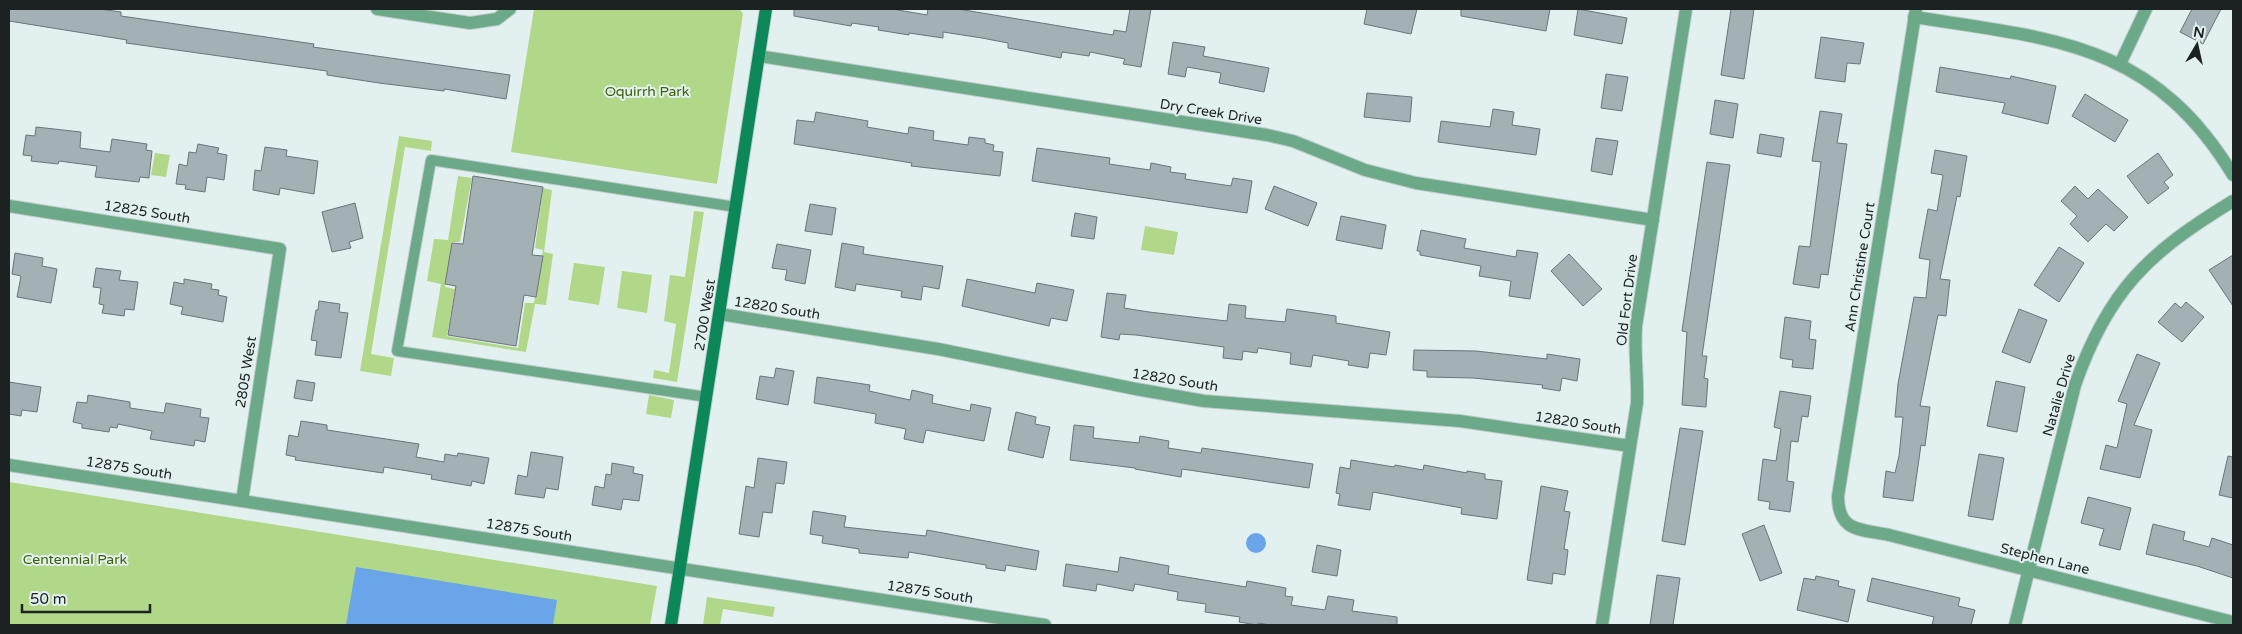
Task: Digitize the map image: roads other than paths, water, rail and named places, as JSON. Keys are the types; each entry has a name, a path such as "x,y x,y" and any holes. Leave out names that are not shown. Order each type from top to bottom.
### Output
{"main road":[{"name":"2700 West","path":"671,625 766,9"}],"street":[{"path":"377,9 470,23 488,22 507,12"},
{"name":"Old Fort Drive","path":"1602,625 1637,403 1638,383 1634,346 1636,326 1686,9"},
{"path":"2120,64 2146,9"},
{"path":"1915,13 2043,38 2078,47 2120,64 2158,88 2192,119 2207,136 2233,175"},
{"name":"Ann Christine Court","path":"1849,527 1842,519 1838,508 1838,496 1915,13"},
{"name":"Dry Creek Drive","path":"759,56 1267,135 1293,141 1365,170 1416,184 1653,220"},
{"name":"Natalie Drive","path":"2015,625 2075,385 2086,353 2116,299 2135,276 2161,250 2191,227 2233,201"},
{"name":"12825 South","path":"9,206 280,248"},
{"name":"2805 West","path":"242,500 280,248"},
{"name":"12820 South","path":"720,314 938,349 1136,390 1204,401 1460,421 1630,446"},
{"name":"12875 South","path":"9,465 1045,625"},
{"name":"Stephen Lane","path":"1849,527 1889,535 2233,622"}],"lane":[{"path":"707,397 397,351 431,160 736,207"}],"water":[{"path":"1256,533 1263,536 1266,543 1263,550 1256,553 1249,550 1246,543 1249,536"},
{"path":"356,567 557,600 553,625 346,625"}],"park label":[{"name":"Oquirrh Park","path":"647,91"},
{"name":"Centennial Park","path":"75,559"}]}
